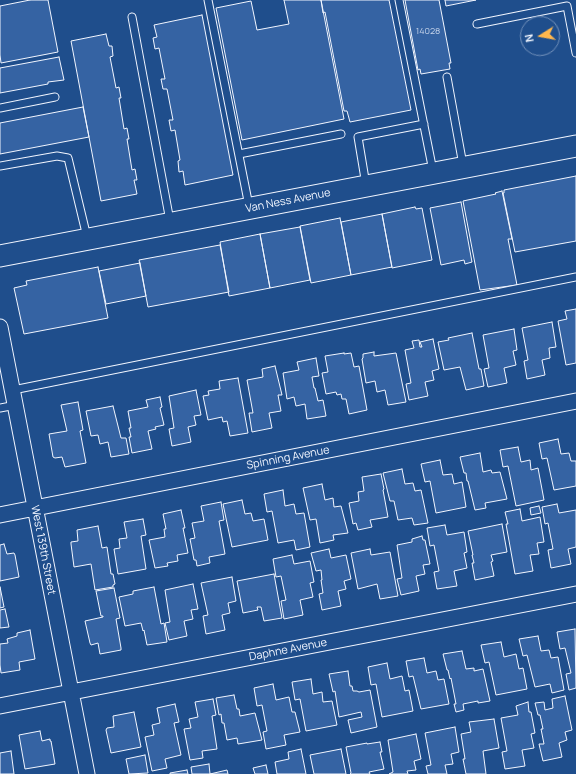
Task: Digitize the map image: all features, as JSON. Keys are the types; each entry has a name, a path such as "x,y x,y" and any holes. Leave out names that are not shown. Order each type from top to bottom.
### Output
{"main road":[{"name":"Van Ness Avenue","path":"0,256 576,146"}],"street":[{"name":"West 139th Street","path":"0,327 87,774"},
{"name":"Spinning Avenue","path":"0,515 576,401"},
{"name":"Daphne Avenue","path":"0,706 576,594"}],"lane":[{"path":"208,0 250,208"},
{"path":"399,0 433,173"},
{"path":"477,24 566,3 576,53"},
{"path":"132,17 170,223"},
{"path":"447,77 464,168"},
{"path":"0,108 55,97"},
{"path":"366,186 358,137 424,124"},
{"path":"239,154 341,134"},
{"path":"0,166 57,156 68,158 87,239"},
{"path":"13,390 576,277"},
{"path":"0,408 16,405"}],"building":[{"path":"30,0 48,0 58,52 1,63 0,6"},
{"path":"284,0 321,0 344,119 242,140 216,8 251,1 257,30 289,24"},
{"path":"321,0 389,0 411,110 350,122 347,111 344,111 325,12 323,13"},
{"path":"405,0 439,0 451,63 449,63 450,69 421,74 420,69 418,70"},
{"path":"445,0 476,0 446,6"},
{"path":"202,15 233,175 185,185 183,171 179,172 178,161 180,160 175,130 171,131 169,120 173,120 167,89 163,89 161,79 165,79 159,48 155,49 153,38 157,37 154,25"},
{"path":"106,34 109,46 112,46 113,56 110,57 116,88 119,87 121,98 119,98 124,129 127,128 129,139 127,139 132,170 135,169 137,180 134,180 137,194 101,201 71,41"},
{"path":"59,57 64,80 48,82 48,84 0,93 0,68"},
{"path":"83,107 89,137 0,154 0,123"},
{"path":"576,176 576,241 515,252 503,193 504,190"},
{"path":"502,191 512,239 508,239 517,285 480,290 463,201 496,194 495,193"},
{"path":"461,202 472,262 465,264 464,260 441,265 430,208"},
{"path":"415,207 416,209 422,208 432,260 392,268 382,214"},
{"path":"382,214 392,267 351,275 341,222"},
{"path":"340,218 351,275 311,283 300,226"},
{"path":"300,227 310,280 270,288 260,234"},
{"path":"260,234 270,288 229,296 220,242"},
{"path":"220,245 229,292 148,307 139,260"},
{"path":"140,263 146,296 106,304 99,271"},
{"path":"98,267 108,318 24,334 14,288 27,285 26,281"},
{"path":"576,309 576,363 566,365 558,321 567,319 565,311"},
{"path":"552,322 556,347 549,348 550,358 542,360 545,375 527,379 524,361 528,360 522,328"},
{"path":"514,329 517,350 513,351 516,365 504,368 507,383 488,387 484,369 489,368 483,335"},
{"path":"472,333 484,386 466,390 460,367 444,370 438,342 449,340 448,338"},
{"path":"433,339 439,369 432,371 434,380 425,382 428,396 409,400 406,384 411,383 405,350 414,348 412,341 419,340 420,347 422,347 420,342"},
{"path":"374,352 374,356 396,353 406,402 388,405 385,390 377,392 375,381 366,383 362,359 363,354"},
{"path":"351,353 354,367 359,366 367,410 349,414 346,399 342,399 341,394 337,395 336,392 326,394 322,373 328,372 325,356"},
{"path":"316,358 319,376 312,377 318,401 323,400 326,416 307,419 305,404 296,406 294,397 287,399 283,373 299,370 297,362"},
{"path":"275,366 282,395 278,395 281,411 269,413 272,428 252,432 249,413 253,413 247,380 263,377 262,369"},
{"path":"238,378 248,433 230,436 227,421 223,422 222,417 208,420 203,396 209,395 208,391 220,389 219,381"},
{"path":"196,390 201,415 194,416 196,425 188,427 191,442 172,446 169,429 174,428 169,396"},
{"path":"160,397 162,407 160,408 164,425 155,427 156,429 148,431 152,449 132,453 129,437 131,437 129,428 131,428 128,411 148,407 146,400"},
{"path":"78,402 83,430 80,431 86,463 65,467 62,457 53,457 49,434 67,431 61,405"},
{"path":"113,406 121,438 126,438 129,454 111,457 108,442 100,444 98,435 91,436 86,411"},
{"path":"558,439 561,454 569,453 571,461 576,461 576,486 554,490 547,458 542,459 539,443"},
{"path":"518,447 521,462 530,460 531,470 538,468 544,500 516,506 508,466 503,467 500,450"},
{"path":"480,453 483,472 491,470 492,473 500,472 507,499 485,503 486,508 475,510 466,473 464,473 460,457"},
{"path":"440,460 443,475 452,474 454,484 462,482 466,507 436,513 430,481 425,482 421,464"},
{"path":"402,469 405,484 413,483 415,491 421,490 428,523 414,525 412,518 398,520 394,501 390,501 383,473"},
{"path":"381,474 388,517 370,520 372,527 358,530 356,523 353,524 349,503 359,501 358,492 364,491 362,477"},
{"path":"322,484 325,500 333,498 334,507 341,506 348,533 333,535 334,540 320,543 316,519 310,520 303,488"},
{"path":"283,490 285,506 294,504 296,514 304,513 310,547 296,550 294,540 278,543 272,511 267,512 264,494"},
{"path":"242,500 245,514 251,513 253,521 264,519 268,540 232,547 223,504"},
{"path":"221,502 224,520 219,521 225,554 209,557 210,563 197,566 196,560 194,560 190,539 195,538 192,523 204,521 201,506"},
{"path":"557,504 559,513 576,510 576,547 568,549 571,564 551,568 548,550 553,549 548,523 545,524 542,507"},
{"path":"539,506 541,513 531,515 530,508"},
{"path":"520,509 522,521 540,517 544,542 537,543 539,554 530,555 533,571 515,574 505,512"},
{"path":"181,510 188,553 177,555 178,561 167,563 168,566 155,568 149,540 165,537 164,529 166,529 163,514"},
{"path":"143,519 146,535 141,536 146,569 118,574 114,549 120,548 119,539 127,538 124,522"},
{"path":"502,524 507,552 491,555 494,576 475,580 472,563 474,563 473,555 468,531"},
{"path":"445,525 447,535 464,532 467,552 464,553 467,568 454,571 457,586 437,589 434,572 439,571 434,545 430,546 427,528"},
{"path":"98,526 102,548 107,547 111,574 113,574 115,584 113,587 95,590 91,564 74,567 71,542 78,541 77,530"},
{"path":"422,536 423,540 425,540 430,564 423,565 425,574 416,576 419,591 401,595 397,579 402,578 397,545 412,542 412,539"},
{"path":"4,544 7,554 14,553 15,555 19,577 0,581 0,545"},
{"path":"329,549 331,558 346,555 351,579 344,581 346,589 338,591 341,606 322,610 319,594 323,593 321,570 316,571 311,553"},
{"path":"370,549 371,555 390,552 398,596 380,599 377,584 358,589 351,553"},
{"path":"292,555 294,564 310,561 314,582 310,583 313,597 300,600 303,615 284,619 281,601 286,600 281,576 276,577 273,559"},
{"path":"274,574 282,618 264,621 261,607 257,607 258,610 243,613 237,581"},
{"path":"232,577 236,601 228,603 230,613 222,615 225,630 206,634 203,616 208,615 201,583"},
{"path":"193,584 198,609 191,610 193,619 184,621 187,636 169,640 165,623 170,622 165,590"},
{"path":"0,587 4,607 0,608"},
{"path":"154,587 161,624 164,623 167,642 147,645 141,623 125,626 119,597 133,594 133,591"},
{"path":"114,588 120,618 116,619 121,650 100,654 98,643 91,645 90,643 85,621 103,617 101,616 96,591"},
{"path":"5,609 9,627 0,628 0,610"},
{"path":"575,629 576,688 569,690 566,674 571,673 565,648 560,649 557,632"},
{"path":"30,630 35,659 19,662 20,670 1,673 0,644 8,643 7,639 17,636 17,633"},
{"path":"538,636 541,651 549,650 551,658 558,657 564,690 552,693 550,684 535,687 527,655 523,656 519,639"},
{"path":"501,642 504,657 516,654 519,669 523,668 527,689 496,695 489,662 485,663 481,645"},
{"path":"462,651 466,669 474,668 474,671 483,669 490,701 478,703 478,701 463,704 464,710 456,712 451,678 450,679 443,654"},
{"path":"424,658 427,673 436,671 438,680 444,679 449,704 421,709 413,676 409,677 406,661"},
{"path":"387,663 390,679 402,676 405,691 409,690 413,711 382,717 376,684 371,685 368,667"},
{"path":"348,671 350,686 352,686 353,691 359,692 370,690 377,727 351,733 348,720 362,717 361,712 339,717 335,691 333,692 329,674"},
{"path":"311,679 313,694 322,692 323,702 332,701 337,725 306,731 300,699 295,700 292,682"},
{"path":"273,684 276,700 289,697 292,712 295,712 300,732 284,735 286,745 266,749 263,732 267,731 262,705 257,706 254,688"},
{"path":"234,695 240,716 255,713 262,740 238,744 237,738 227,740 224,723 222,723 221,714 219,715 216,698"},
{"path":"565,696 572,730 565,732 567,740 559,743 562,757 543,761 539,744 544,744 541,729 543,729 540,715 538,715 535,703 544,702 545,710 553,708 552,699"},
{"path":"213,699 216,715 212,716 217,749 202,751 203,758 190,760 184,729 191,728 189,719 198,717 195,702"},
{"path":"528,702 529,712 531,712 535,733 531,734 534,748 522,750 525,766 505,769 502,752 507,751 501,718 518,715 516,706"},
{"path":"175,704 179,722 174,723 181,755 165,759 167,768 152,771 145,737 154,735 152,725 160,723 157,708"},
{"path":"134,712 141,747 111,753 106,730 107,728 114,727 113,716"},
{"path":"494,719 499,748 483,751 486,774 466,774 461,734 471,732 469,722"},
{"path":"455,727 459,752 451,754 453,764 445,765 447,774 428,774 426,766 431,765 425,733"},
{"path":"40,731 42,741 50,739 51,741 55,764 25,769 19,735"},
{"path":"416,734 421,759 414,761 416,770 407,771 408,774 389,774 393,772 388,740"},
{"path":"380,742 382,752 380,752 384,769 369,772 370,774 350,774 346,747"},
{"path":"301,749 306,774 277,774 275,762 289,759 288,752"},
{"path":"341,749 346,774 314,774 310,755"},
{"path":"11,751 14,774 0,774 0,753"},
{"path":"145,755 148,773 129,774 126,759"},
{"path":"209,764 210,774 192,774 191,767"},
{"path":"266,765 268,774 255,774 253,768"},
{"path":"187,770 188,774 170,774 170,773"},
{"path":"227,770 228,774 210,774"}]}
